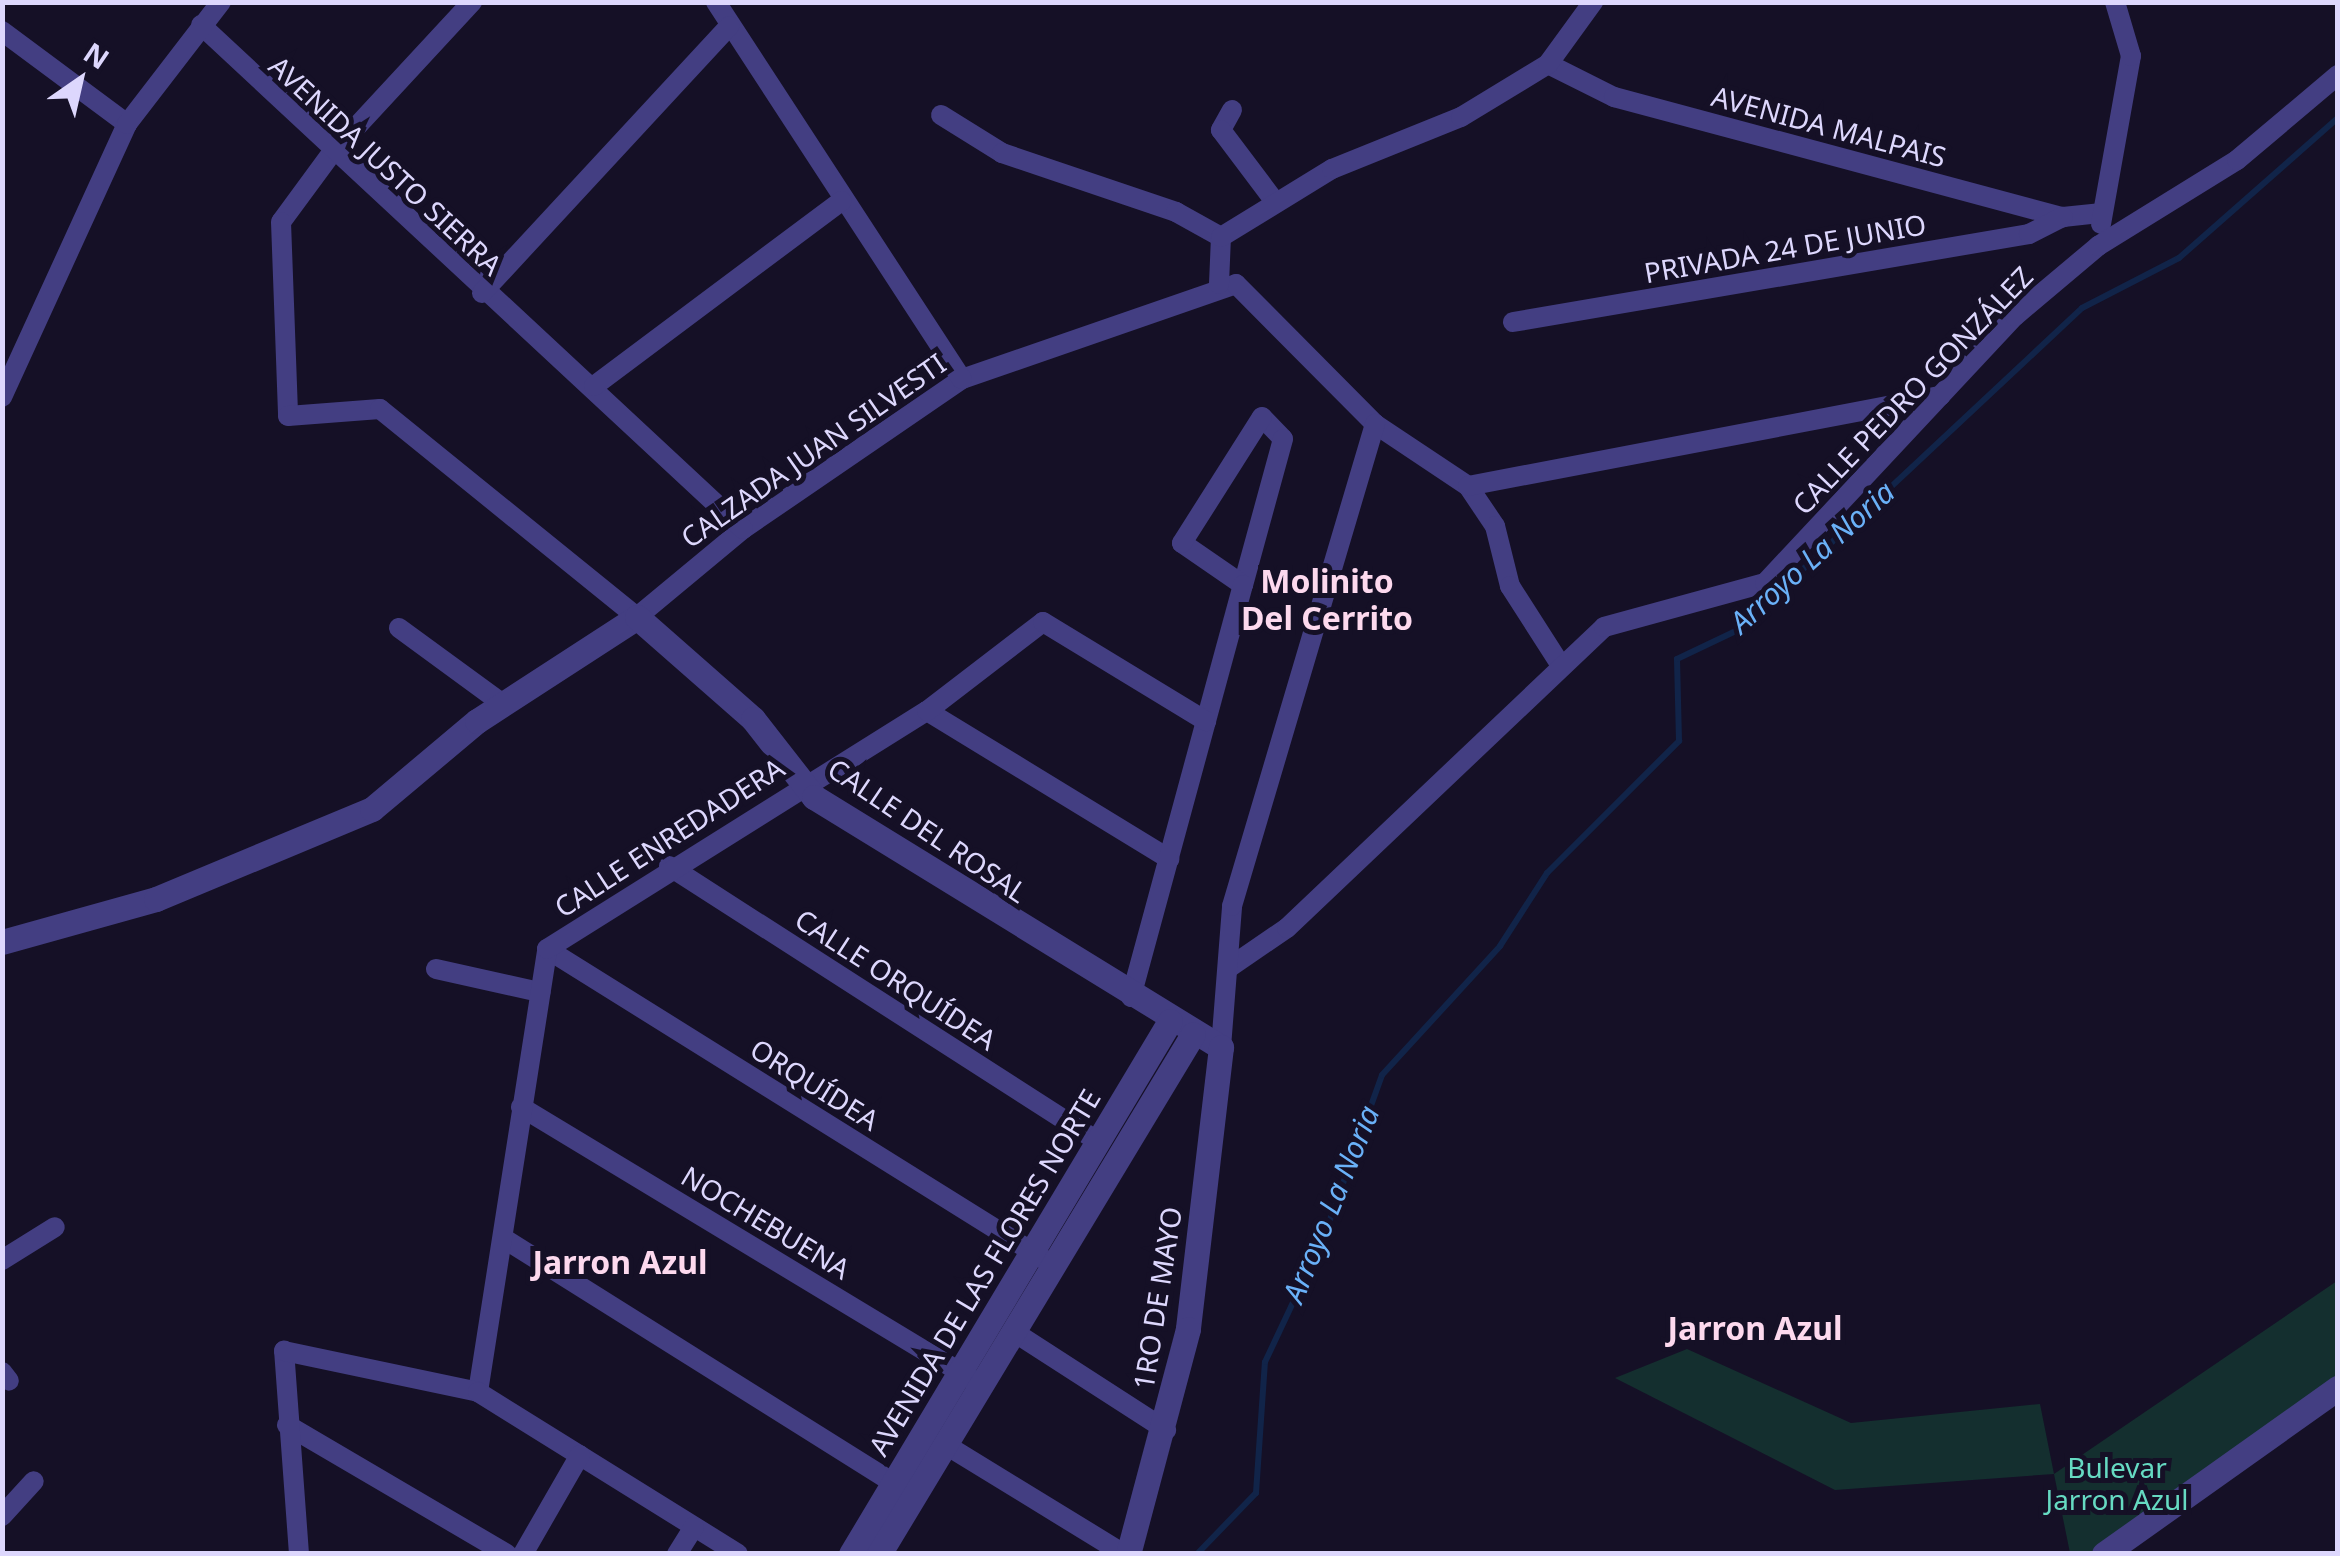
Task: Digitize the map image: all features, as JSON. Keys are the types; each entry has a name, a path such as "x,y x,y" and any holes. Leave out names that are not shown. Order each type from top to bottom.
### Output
{"street":[{"path":"2,397 127,124 221,2"},
{"path":"472,2 330,154 281,222 288,416 380,409 637,617"},
{"path":"716,2 842,201 962,379"},
{"path":"1220,236 1332,169 1460,118 1548,64 1593,2"},
{"path":"2098,246 2131,56 2115,2"},
{"name":"AVENIDA JUSTO SIERRA","path":"201,25 330,154 482,293 594,386 742,529"},
{"path":"482,293 729,26"},
{"path":"2,31 127,124"},
{"name":"AVENIDA MALPAIS","path":"1548,64 1614,97 2063,216 2102,213"},
{"name":"CALLE PEDRO GONZÁLEZ","path":"1558,660 1604,627 1638,610 1765,583 1940,396 2098,246 2237,160 2338,74"},
{"path":"1232,110 1221,130 1276,203"},
{"path":"940,115 1002,154 1176,212 1220,236"},
{"path":"594,386 842,201"},
{"name":"PRIVADA 24 DE JUNIO","path":"1513,322 2029,234 2063,216"},
{"path":"1220,236 1219,284 1253,295 1375,424 1468,486 1495,526 1510,586 1558,660 1287,928 1230,966"},
{"name":"CALZADA JUAN SILVESTI","path":"2,942 156,899 372,809 503,704 637,617 742,529 962,379 1219,284"},
{"path":"1468,486 1940,396"},
{"path":"1132,997 1169,858 1243,585 1282,439 1262,418 1182,543 1243,585"},
{"path":"1221,1047 1232,906 1375,424"},
{"name":"CALLE DEL ROSAL","path":"637,617 752,719 802,783 1132,997 1221,1047"},
{"name":"CALLE ENREDADERA","path":"478,1392 547,950 668,866 928,711 1042,622 1206,721"},
{"path":"399,628 503,704"},
{"path":"928,711 1169,858"},
{"name":"CALLE ORQUÍDEA","path":"668,866 1094,1139"},
{"name":"ORQUÍDEA","path":"547,950 1054,1266"},
{"path":"436,969 540,992"},
{"name":"AVENIDA DE LAS FLORES NORTE","path":"851,1554 1026,1248 1094,1139 1182,1028"},
{"name":"AVENIDA DE LAS FLORES NORTE","path":"879,1554 1054,1266 1182,1028"},
{"name":"1RO DE MAYO","path":"1126,1554 1166,1430 1188,1329 1221,1047"},
{"name":"NOCHEBUENA","path":"521,1107 981,1386"},
{"path":"2,1260 55,1228"},
{"path":"503,1238 894,1483"},
{"path":"1014,1332 1166,1430"},
{"path":"299,1554 284,1350 478,1392 738,1554"},
{"path":"2104,1554 2338,1388"},
{"path":"287,1424 507,1554"},
{"path":"946,1446 1126,1554"},
{"path":"523,1554 580,1455"},
{"path":"2,1516 34,1480"},
{"path":"678,1554 694,1527"}],"green space":[{"name":"Bulevar Jarron Azul","path":"2337,1281 2337,1382 2089,1553 2070,1553 2054,1474"},
{"path":"1687,1349 1851,1423 2040,1404 2054,1474 1835,1490 1615,1378"}],"waterway":[{"name":"Arroyo La Noria","path":"1197,1554 1256,1493 1265,1362 1323,1239 1382,1075 1500,946 1547,873 1679,741 1677,659 1738,630 2082,308 2179,258 2338,118"}],"district":[{"name":"Molinito Del Cerrito","path":"1327,600"},
{"name":"Jarron Azul","path":"620,1262"},
{"name":"Jarron Azul","path":"1755,1328"}]}
